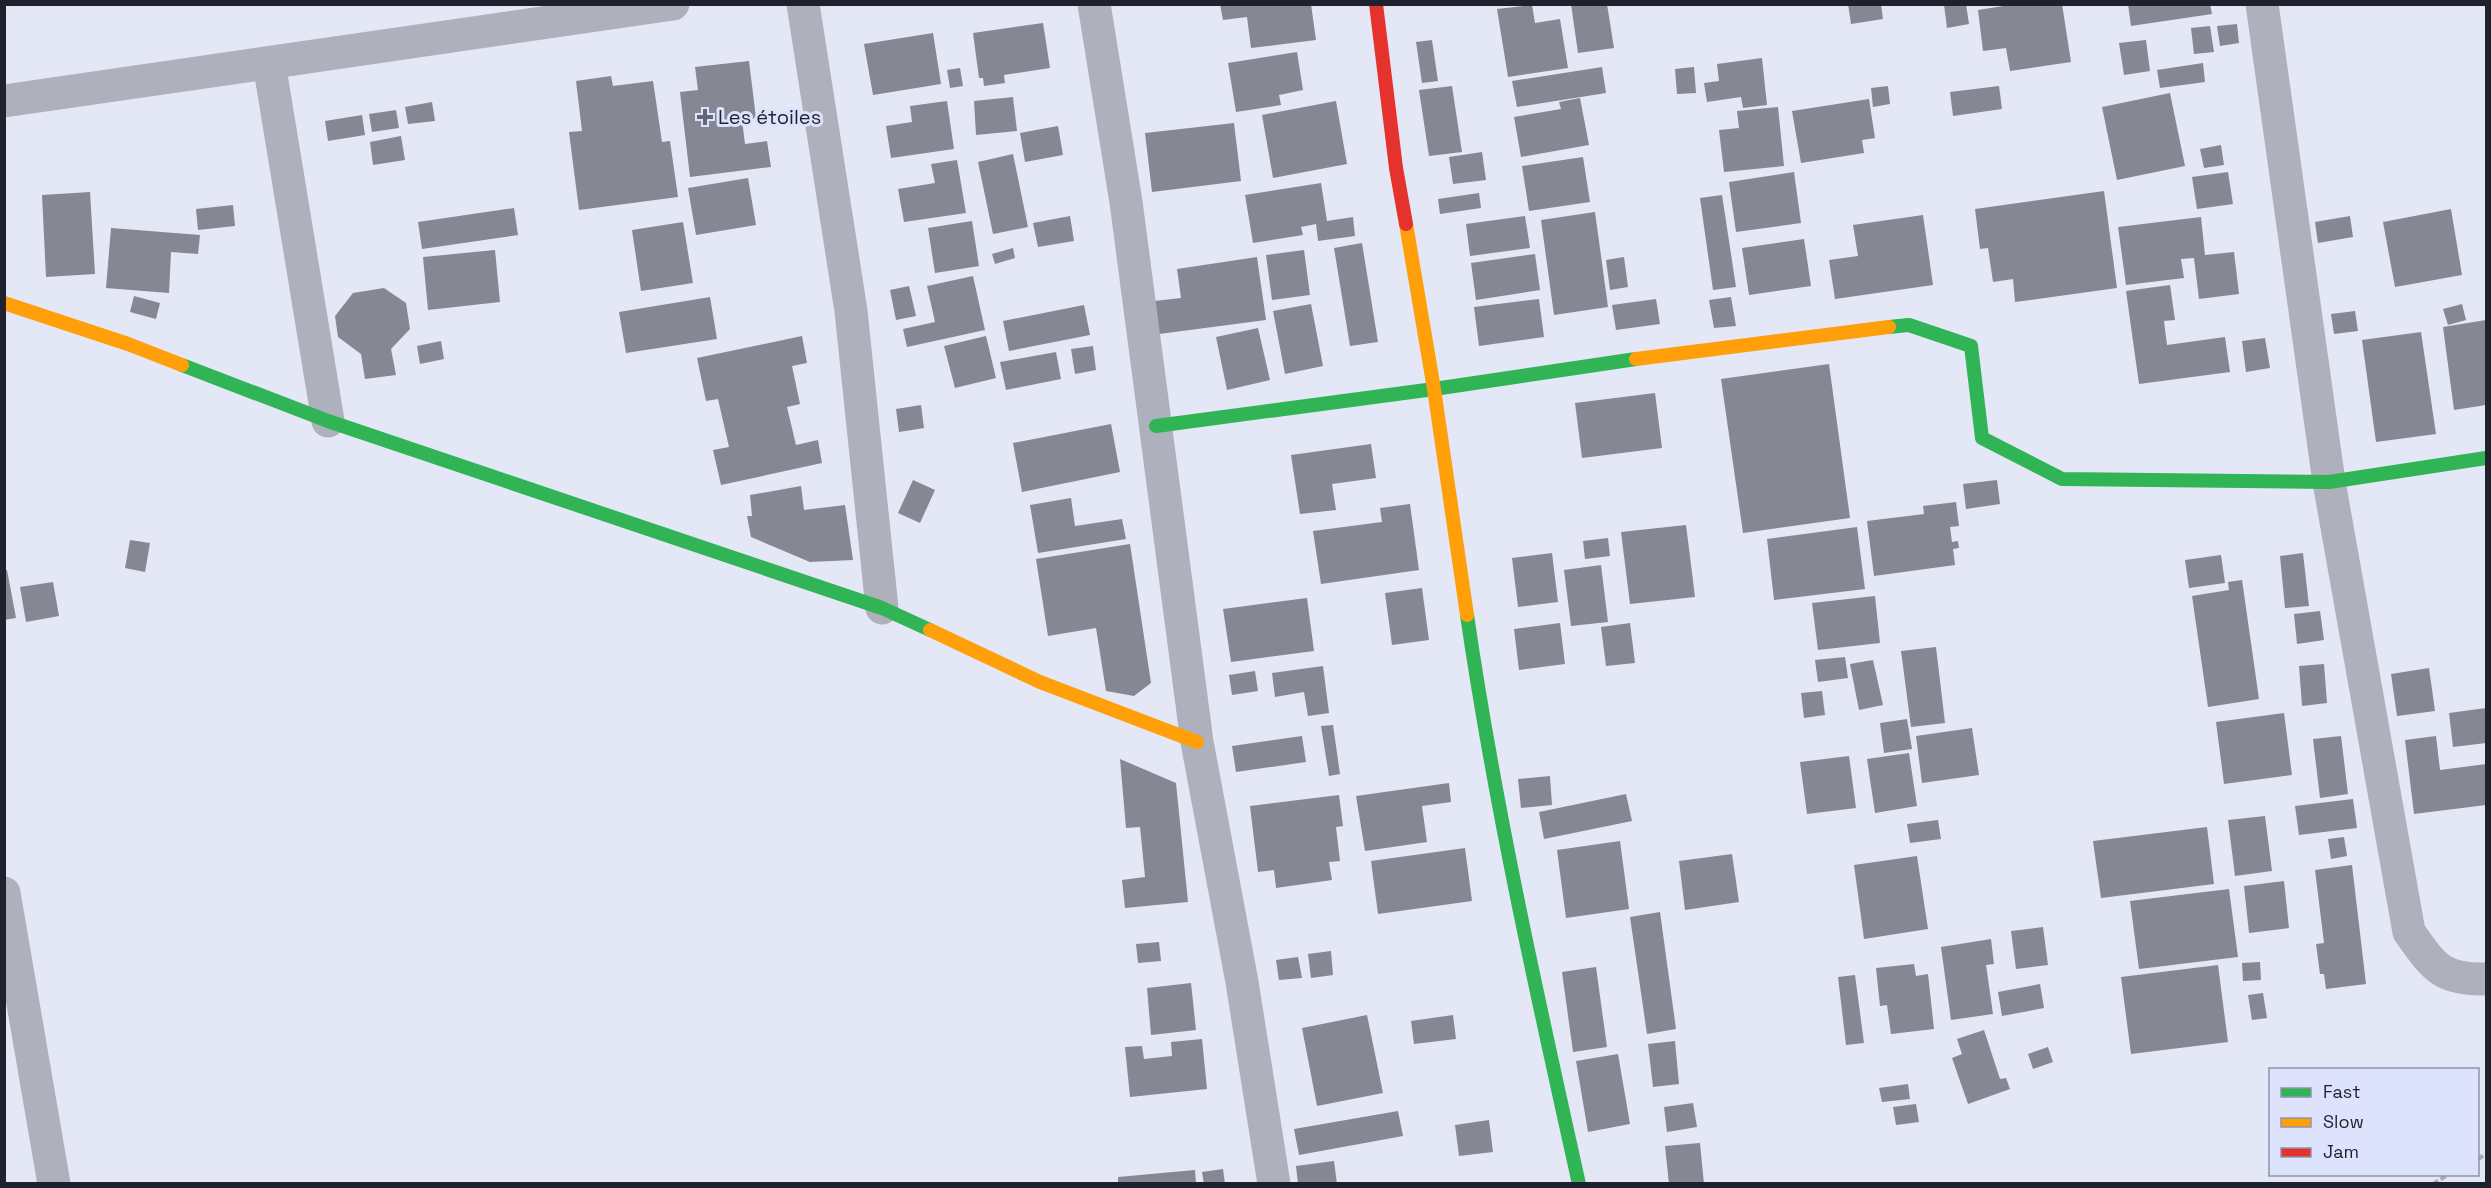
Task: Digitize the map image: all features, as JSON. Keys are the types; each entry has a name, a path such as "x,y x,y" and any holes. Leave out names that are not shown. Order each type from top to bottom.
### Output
{"street":[{"path":"4,101 674,4"},
{"path":"803,4 851,311 882,608"},
{"path":"1094,4 1126,202 1197,742 1242,982 1274,1184"},
{"path":"1376,4 1396,168 1434,389 1482,709 1522,925 1579,1184"},
{"path":"2262,4 2329,482 2409,932 2433,966 2463,980 2487,979"},
{"path":"269,63 328,421"},
{"path":"4,303 128,344 328,421 882,608 1040,682 1197,742"},
{"path":"1156,426 1434,389 1634,359 1909,325 1971,346 1982,438 2062,479 2329,482 2487,458"},
{"path":"4,893 54,1184"}],"path":[{"path":"2433,1184 2446,1176"}],"building":[{"path":"1220,4 1311,4 1316,40 1251,48 1247,17 1223,20"},
{"path":"1571,4 1607,4 1614,48 1578,53"},
{"path":"1848,4 1881,4 1883,19 1851,24"},
{"path":"1966,4 1969,24 1947,28 1944,5"},
{"path":"2016,4 2062,4 2071,62 2010,71 2006,48 1983,51 1978,10"},
{"path":"2128,4 2210,4 2212,14 2131,26"},
{"path":"1532,5 1535,23 1560,19 1568,68 1508,77 1497,9"},
{"path":"1043,23 1050,68 1004,75 1005,83 984,86 983,78 979,78 973,33"},
{"path":"2237,24 2239,43 2220,46 2217,26"},
{"path":"2210,26 2214,52 2194,54 2191,28"},
{"path":"933,33 941,84 873,95 864,44"},
{"path":"1432,40 1438,81 1422,83 1416,42"},
{"path":"2146,40 2150,71 2124,75 2119,43"},
{"path":"1297,52 1303,90 1279,95 1281,105 1236,112 1228,63"},
{"path":"1762,58 1767,105 1743,108 1741,97 1707,102 1704,83 1719,81 1717,64"},
{"path":"749,61 756,118 742,120 745,144 767,141 771,167 690,177 680,92 698,90 695,67"},
{"path":"2203,63 2205,82 2160,88 2157,70"},
{"path":"1602,67 1606,93 1517,107 1512,81"},
{"path":"1694,67 1696,93 1677,94 1675,69"},
{"path":"960,68 963,86 950,88 947,70"},
{"path":"611,76 613,86 653,81 662,142 670,141 678,197 579,210 569,132 582,131 576,81"},
{"path":"1452,86 1462,152 1429,156 1419,90"},
{"path":"1888,86 1890,104 1873,107 1871,88"},
{"path":"1999,86 2002,109 1953,116 1950,92"},
{"path":"2170,93 2185,166 2117,180 2102,107"},
{"path":"1013,97 1017,131 976,135 974,101"},
{"path":"1580,98 1589,145 1521,157 1514,117 1561,109 1559,102"},
{"path":"1869,99 1875,138 1862,140 1864,153 1801,163 1792,111"},
{"path":"947,101 954,149 891,158 886,126 912,122 910,106"},
{"path":"1336,101 1347,164 1273,178 1262,115"},
{"path":"432,102 435,121 408,124 405,107"},
{"path":"1778,107 1784,166 1724,172 1719,130 1739,128 1737,111"},
{"path":"396,110 399,128 372,132 369,114"},
{"path":"362,115 365,135 328,141 325,121"},
{"path":"1234,123 1241,181 1152,192 1145,133"},
{"path":"1058,126 1063,155 1025,162 1020,133"},
{"path":"401,136 405,160 373,165 370,142"},
{"path":"2221,145 2224,165 2204,168 2200,149"},
{"path":"1482,152 1486,180 1453,184 1449,157"},
{"path":"1013,154 1028,227 993,234 978,162"},
{"path":"1583,157 1590,202 1529,211 1522,166"},
{"path":"957,160 966,213 904,222 898,189 935,183 931,164"},
{"path":"1794,172 1801,223 1736,232 1729,182"},
{"path":"2228,172 2233,204 2197,209 2192,177"},
{"path":"748,178 756,225 696,235 688,188"},
{"path":"1321,183 1327,221 1353,217 1355,236 1318,241 1316,224 1301,227 1303,235 1253,243 1245,195"},
{"path":"2104,191 2117,288 2015,302 2013,279 1993,282 1988,248 1980,249 1975,209"},
{"path":"90,192 95,274 46,277 42,195"},
{"path":"1479,193 1481,208 1440,214 1438,199"},
{"path":"1722,195 1736,287 1713,290 1700,198"},
{"path":"233,205 235,226 198,230 196,209"},
{"path":"514,208 518,235 422,249 418,222"},
{"path":"2451,209 2462,275 2395,287 2383,222"},
{"path":"1595,212 1608,307 1554,315 1541,220"},
{"path":"1923,215 1933,285 1835,299 1829,260 1858,256 1853,225"},
{"path":"1070,216 1074,241 1038,247 1033,223"},
{"path":"1525,216 1530,248 1470,256 1466,224"},
{"path":"2350,216 2353,237 2318,243 2315,222"},
{"path":"2201,217 2205,255 2234,252 2239,294 2199,299 2194,258 2181,259 2184,278 2126,285 2118,227"},
{"path":"972,221 979,266 935,273 928,228"},
{"path":"683,222 693,283 641,291 632,230"},
{"path":"111,228 200,235 198,254 171,252 169,293 106,288"},
{"path":"1804,239 1811,286 1749,295 1742,248"},
{"path":"1362,243 1378,342 1350,346 1334,248"},
{"path":"1013,248 1015,258 995,264 992,254"},
{"path":"495,250 500,302 428,310 423,257"},
{"path":"1304,250 1310,295 1272,300 1266,255"},
{"path":"1535,254 1540,290 1476,300 1471,263"},
{"path":"1257,257 1266,320 1159,334 1154,301 1181,298 1177,269"},
{"path":"1624,257 1628,287 1610,290 1606,260"},
{"path":"973,276 985,330 907,347 903,329 935,322 927,286"},
{"path":"2170,285 2175,320 2164,321 2167,345 2225,337 2230,372 2139,384 2126,291"},
{"path":"909,286 916,316 896,320 890,290"},
{"path":"384,288 406,303 410,329 391,349 396,375 365,379 361,354 338,337 335,316 353,293"},
{"path":"134,296 160,303 156,319 130,312"},
{"path":"710,297 717,339 626,353 619,312"},
{"path":"1731,297 1736,326 1714,328 1709,300"},
{"path":"1539,299 1544,337 1479,346 1474,307"},
{"path":"1656,299 1660,324 1616,330 1612,305"},
{"path":"1311,304 1323,366 1285,374 1273,311"},
{"path":"2462,304 2466,320 2448,325 2443,309"},
{"path":"1084,305 1090,335 1009,351 1003,321"},
{"path":"2355,311 2358,331 2334,334 2331,314"},
{"path":"2486,320 2486,405 2454,410 2443,327"},
{"path":"1258,328 1270,380 1227,390 1216,337"},
{"path":"2421,332 2436,434 2376,442 2362,340"},
{"path":"802,336 807,363 792,366 800,404 787,407 796,445 818,440 822,463 721,485 713,450 729,447 718,399 706,401 697,358"},
{"path":"986,336 996,378 955,388 944,346"},
{"path":"2265,338 2270,368 2246,372 2242,341"},
{"path":"441,341 444,359 420,364 417,346"},
{"path":"1093,346 1096,370 1075,374 1071,349"},
{"path":"1056,352 1061,379 1006,390 1000,362"},
{"path":"1829,364 1850,518 1743,533 1721,379"},
{"path":"1655,393 1662,448 1582,458 1575,403"},
{"path":"921,405 924,428 899,432 896,409"},
{"path":"1111,424 1120,472 1022,492 1013,443"},
{"path":"1371,444 1376,478 1332,484 1336,510 1300,514 1291,455"},
{"path":"913,480 935,490 920,523 898,513"},
{"path":"1997,480 2000,504 1966,509 1963,484"},
{"path":"801,486 804,510 845,505 853,560 810,562 751,537 747,516 752,516 750,495"},
{"path":"1071,498 1075,526 1122,519 1126,539 1038,553 1030,505"},
{"path":"1956,502 1959,526 1950,527 1952,542 1958,541 1959,548 1953,549 1955,565 1874,576 1867,521 1924,514 1923,506"},
{"path":"1410,504 1419,570 1321,584 1313,531 1382,522 1380,508"},
{"path":"1686,525 1695,597 1630,604 1621,532"},
{"path":"1857,527 1865,589 1774,600 1767,539"},
{"path":"1608,538 1610,556 1585,559 1583,541"},
{"path":"130,540 150,543 145,572 125,568"},
{"path":"1130,544 1151,683 1134,696 1106,691 1096,628 1048,636 1036,559"},
{"path":"1552,553 1558,602 1518,607 1512,558"},
{"path":"2303,553 2309,606 2285,608 2280,556"},
{"path":"2221,555 2225,583 2189,588 2185,560"},
{"path":"1601,565 1608,622 1571,626 1564,570"},
{"path":"7,570 16,618 4,620 4,571"},
{"path":"2242,580 2259,699 2208,707 2192,596 2229,590 2228,582"},
{"path":"53,582 59,616 26,622 20,587"},
{"path":"1422,588 1429,640 1392,645 1385,593"},
{"path":"1875,596 1880,643 1818,650 1812,603"},
{"path":"1307,598 1314,651 1231,662 1223,609"},
{"path":"2320,611 2324,640 2297,644 2294,614"},
{"path":"1560,623 1565,664 1519,670 1514,629"},
{"path":"1630,623 1635,663 1606,666 1601,627"},
{"path":"1936,647 1945,723 1911,727 1901,651"},
{"path":"1845,657 1848,678 1818,682 1815,660"},
{"path":"1873,660 1883,705 1859,710 1850,664"},
{"path":"2324,664 2327,703 2302,706 2299,666"},
{"path":"1323,666 1329,713 1308,716 1304,692 1275,697 1272,673"},
{"path":"2429,668 2435,711 2397,716 2391,674"},
{"path":"1255,671 1258,691 1232,695 1229,675"},
{"path":"1822,691 1825,715 1804,718 1801,693"},
{"path":"2486,708 2486,743 2453,747 2449,713"},
{"path":"2284,713 2292,775 2224,784 2216,722"},
{"path":"1907,719 1912,749 1884,753 1880,723"},
{"path":"1333,725 1340,774 1329,776 1321,726"},
{"path":"1972,728 1979,775 1922,783 1916,736"},
{"path":"1302,736 1306,762 1236,772 1232,746"},
{"path":"2341,736 2348,794 2320,798 2313,739"},
{"path":"2436,736 2440,770 2486,764 2486,805 2414,814 2405,740"},
{"path":"1909,753 1917,806 1875,813 1867,759"},
{"path":"1849,756 1856,808 1807,814 1800,762"},
{"path":"1120,759 1176,783 1188,902 1125,908 1122,880 1145,877 1140,827 1126,828"},
{"path":"1550,776 1552,805 1521,808 1518,779"},
{"path":"1449,783 1451,802 1422,806 1427,842 1365,851 1356,796"},
{"path":"1626,794 1632,821 1544,839 1539,812"},
{"path":"1339,795 1343,826 1336,827 1340,861 1329,862 1332,880 1276,888 1274,870 1258,872 1250,806"},
{"path":"2353,799 2357,828 2299,835 2295,806"},
{"path":"2265,816 2272,871 2235,876 2228,820"},
{"path":"1938,820 1941,839 1910,843 1907,824"},
{"path":"2207,827 2214,884 2101,898 2093,841"},
{"path":"2344,837 2347,856 2331,859 2328,839"},
{"path":"1620,841 1629,909 1566,918 1557,850"},
{"path":"1465,848 1472,901 1378,914 1371,861"},
{"path":"1732,854 1739,902 1685,910 1679,861"},
{"path":"1917,856 1928,929 1864,939 1854,865"},
{"path":"2352,865 2366,984 2326,989 2324,974 2320,974 2316,944 2324,943 2315,870"},
{"path":"2284,881 2289,928 2249,933 2244,886"},
{"path":"2229,889 2238,957 2139,969 2130,901"},
{"path":"1660,912 1676,1029 1647,1034 1630,917"},
{"path":"2043,927 2048,965 2016,969 2011,931"},
{"path":"1991,939 1994,964 1986,965 1993,1014 1951,1020 1941,947"},
{"path":"1159,942 1161,961 1138,963 1136,944"},
{"path":"1331,951 1333,975 1311,978 1308,954"},
{"path":"1298,957 1302,978 1279,980 1276,960"},
{"path":"2260,962 2261,980 2243,981 2242,963"},
{"path":"1914,964 1916,976 1928,974 1934,1029 1891,1034 1887,1005 1880,1006 1876,968"},
{"path":"2218,965 2228,1042 2131,1054 2121,977"},
{"path":"1596,967 1607,1047 1573,1052 1562,972"},
{"path":"1855,975 1864,1043 1846,1045 1838,977"},
{"path":"1191,983 1196,1030 1151,1035 1147,988"},
{"path":"2040,984 2044,1008 2002,1016 1998,992"},
{"path":"2263,993 2267,1018 2252,1020 2248,995"},
{"path":"1367,1015 1383,1093 1317,1106 1302,1028"},
{"path":"1453,1015 1456,1039 1414,1044 1411,1021"},
{"path":"1984,1030 2000,1079 2006,1078 2010,1089 1968,1104 1952,1058 1962,1054 1957,1039"},
{"path":"1202,1039 1207,1089 1130,1097 1125,1047 1142,1046 1144,1059 1172,1056 1171,1042"},
{"path":"1675,1041 1679,1084 1653,1087 1648,1044"},
{"path":"2048,1047 2053,1062 2033,1069 2028,1054"},
{"path":"1618,1054 1630,1124 1588,1132 1576,1061"},
{"path":"1908,1084 1910,1099 1882,1102 1879,1088"},
{"path":"1693,1103 1697,1127 1667,1132 1664,1107"},
{"path":"1916,1104 1919,1122 1896,1125 1893,1107"},
{"path":"1398,1111 1403,1136 1299,1155 1294,1129"},
{"path":"1489,1120 1493,1152 1459,1156 1455,1125"},
{"path":"1700,1143 1704,1184 1669,1184 1665,1146"},
{"path":"1334,1161 1337,1184 1298,1184 1296,1166"},
{"path":"1223,1169 1225,1184 1204,1184 1202,1172"},
{"path":"1195,1170 1196,1184 1118,1184 1118,1177"}],"traffic: fast":[{"path":"1889,327 1909,325 1971,346 1982,438 2062,479 2329,482 2486,458"},
{"path":"1156,426 1636,359"},
{"path":"182,365 328,421 882,608 930,630"},
{"path":"1467,615 1504,830 1532,972 1579,1184"}],"traffic: slow":[{"path":"1406,224 1434,389 1467,615"},
{"path":"4,303 128,344 182,365"},
{"path":"1636,359 1889,327"},
{"path":"930,630 1040,682 1197,742"}],"traffic: jam":[{"path":"1376,4 1396,168 1406,224"}],"place":[{"name":"Les étoiles","path":"705,117"}]}
